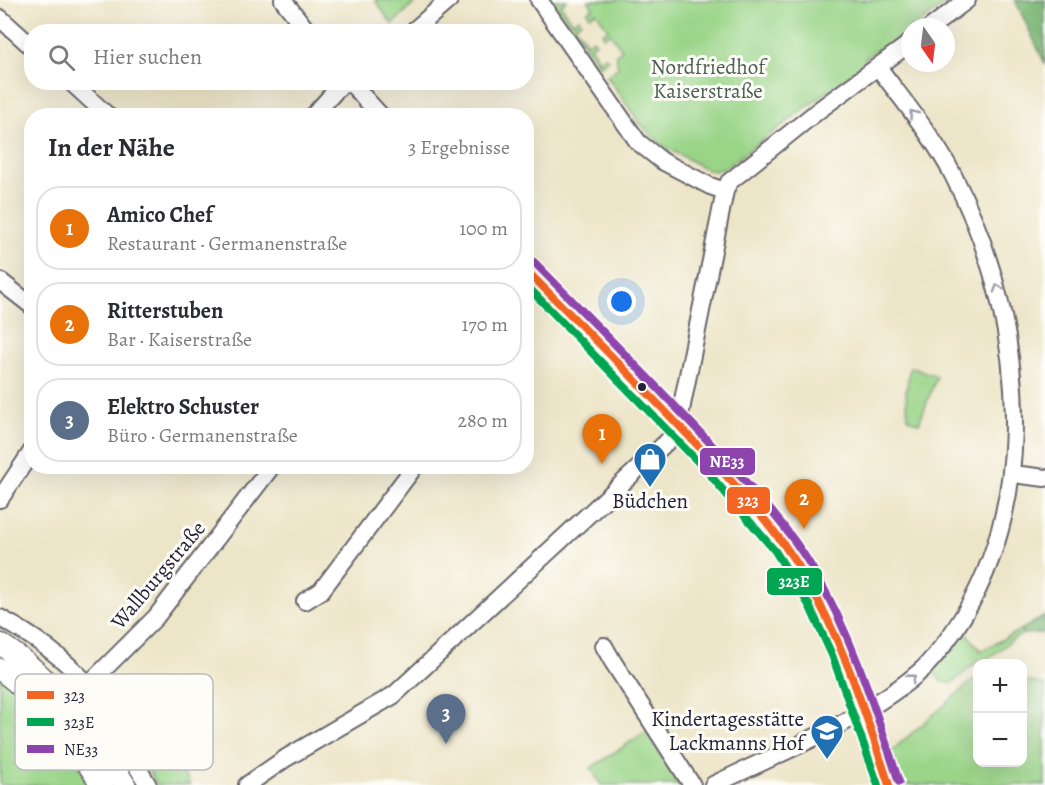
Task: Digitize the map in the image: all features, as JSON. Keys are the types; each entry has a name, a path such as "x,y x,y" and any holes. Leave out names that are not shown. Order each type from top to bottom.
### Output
{"main road":[{"path":"0,644 39,674"},
{"path":"0,669 15,681"},
{"path":"92,770 102,785"},
{"path":"115,770 125,785"}],"street":[{"path":"283,0 302,24"},
{"path":"422,24 450,0"},
{"path":"539,0 638,142 662,160 710,186 725,191"},
{"path":"943,18 967,0"},
{"path":"0,18 24,40"},
{"path":"247,785 286,758 394,695 670,438 678,425 725,191 735,176 901,50"},
{"path":"713,785 864,711 891,694 925,667 970,615 991,579 1004,550 1016,510 1023,438 1018,370 993,269 952,174 930,138 878,67"},
{"path":"80,90 99,108"},
{"path":"320,108 336,90"},
{"path":"356,90 373,108"},
{"path":"534,277 678,425 763,518 804,575 842,649 889,785"},
{"path":"0,281 24,300"},
{"path":"0,499 24,463"},
{"name":"Wallburgstraße","path":"101,674 156,617 266,474"},
{"path":"305,601 321,591 409,474"},
{"path":"1021,475 1045,478"},
{"path":"0,618 57,656 79,674"},
{"path":"604,646 692,785"},
{"path":"139,770 148,785"}],"green space":[{"path":"375,0 418,0 392,24"},
{"path":"553,0 567,0 561,5 573,22 579,18 581,22 575,26 587,43 593,39 596,43 590,47 599,60 605,57 608,60 599,66"},
{"name":"Nordfriedhof Kaiserstraße","path":"588,0 943,0 945,4 927,18 901,18 901,37 865,58 867,62 728,166 715,171 708,170 665,147 639,122 607,76 618,68 616,54 622,50 610,33 604,37 602,33 608,29 596,12 590,16 587,12 593,8"},
{"path":"1015,0 1045,0 1045,64"},
{"path":"910,367 937,376 919,423 908,419 906,392"},
{"path":"1045,616 1045,633 1023,634 1020,630"},
{"path":"1020,630 1023,634 986,659 973,659 973,665 952,683 942,682 930,669 965,631 981,651"},
{"path":"0,676 15,688 15,770 82,770 94,785 0,785"},
{"path":"973,680 973,767 1027,767 1027,681 1045,685 1045,785 900,785 889,753"},
{"path":"647,731 679,785 601,785 591,768"},
{"path":"148,770 179,770 190,785 157,785"}],"transit line":[{"name":"NE33","path":"534,262 708,441 765,503 803,553 828,596 852,648 899,782"},
{"name":"323","path":"534,278 715,464 756,509 793,558 818,600 842,651 889,785"},
{"name":"323E","path":"534,293 705,469 775,551 809,605 832,655 878,785"}],"place":[{"name":"Amico Chef","path":"602,464"},
{"name":"Büdchen","path":"650,488"},
{"name":"Ritterstuben","path":"804,529"},
{"name":"Elektro Schuster","path":"446,744"},
{"name":"Kindertagesstätte Lackmanns Hof","path":"827,760"}]}
